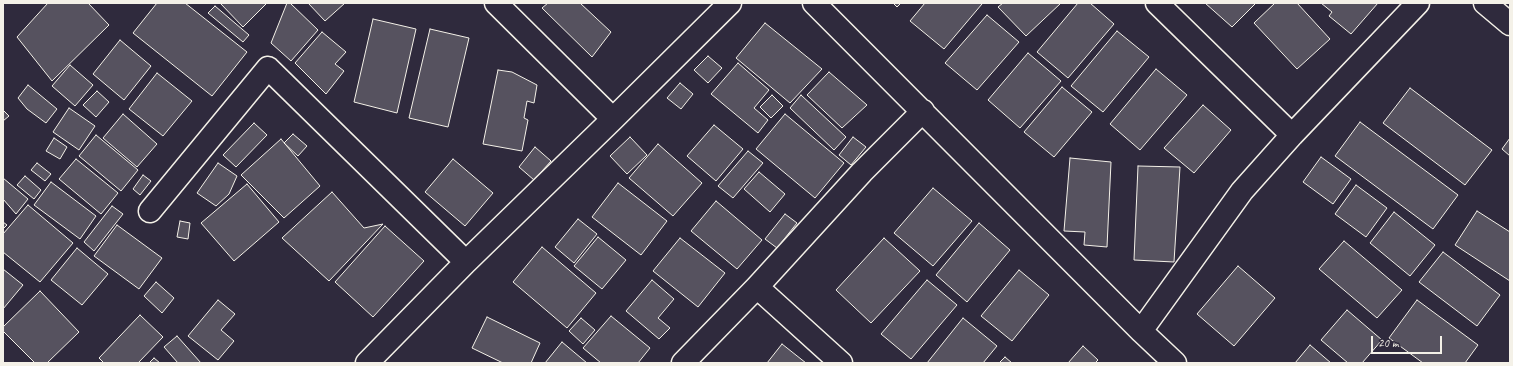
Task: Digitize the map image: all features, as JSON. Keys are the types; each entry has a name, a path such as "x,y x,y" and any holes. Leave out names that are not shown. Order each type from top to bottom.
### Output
{"street":[{"path":"496,3 613,119"},
{"path":"367,363 466,262 730,3"},
{"path":"814,3 1141,331 1175,363"},
{"path":"1157,3 1292,135"},
{"path":"1141,331 1242,191 1292,135 1418,3"},
{"path":"1485,3 1510,24"},
{"path":"150,211 268,68 466,262"},
{"path":"683,363 757,287 862,172 923,111"},
{"path":"757,287 841,363"}],"building":[{"path":"48,3 88,3 109,25 52,81 17,37"},
{"path":"157,3 185,3 247,52 212,96 133,33"},
{"path":"220,3 267,3 243,27"},
{"path":"287,3 290,3 318,30 291,61 271,43"},
{"path":"308,3 345,3 325,21"},
{"path":"548,3 580,3 611,32 592,57 542,8"},
{"path":"893,3 901,3 897,7"},
{"path":"925,3 982,4 944,49 910,21"},
{"path":"1003,3 1061,3 1026,36 998,7"},
{"path":"1078,3 1090,3 1114,24 1068,78 1037,52"},
{"path":"1205,3 1256,3 1232,27"},
{"path":"1275,3 1297,3 1330,39 1297,69 1254,23"},
{"path":"1321,3 1378,3 1351,34 1329,16 1332,12"},
{"path":"215,6 249,35 243,42 208,13"},
{"path":"987,15 1019,42 977,90 945,63"},
{"path":"373,19 416,29 397,113 354,102"},
{"path":"765,23 822,69 790,103 736,58"},
{"path":"430,29 469,38 448,127 409,118"},
{"path":"1117,31 1149,57 1103,112 1071,86"},
{"path":"322,32 346,52 335,64 344,71 326,94 295,63"},
{"path":"120,40 151,66 124,100 93,74"},
{"path":"1028,53 1061,81 1020,128 988,100"},
{"path":"708,56 722,68 708,83 694,70"},
{"path":"738,63 769,90 754,108 768,120 758,133 711,94"},
{"path":"70,65 93,85 75,106 52,86"},
{"path":"1156,69 1187,95 1140,150 1110,124"},
{"path":"498,70 512,72 537,85 534,103 527,101 524,118 528,120 522,151 483,144"},
{"path":"829,72 867,105 842,128 807,95"},
{"path":"157,73 192,101 163,136 129,109"},
{"path":"680,83 693,94 681,109 667,98"},
{"path":"28,85 57,109 46,123 27,109 18,98"},
{"path":"1062,87 1092,112 1054,157 1024,132"},
{"path":"1410,88 1492,150 1465,185 1383,123"},
{"path":"97,91 109,102 96,117 83,105"},
{"path":"772,95 783,106 771,118 760,107"},
{"path":"801,95 846,137 834,150 790,108"},
{"path":"1203,105 1231,130 1194,173 1164,148"},
{"path":"69,108 95,126 79,150 53,132"},
{"path":"3,110 9,116 3,121"},
{"path":"123,114 157,144 137,167 103,138"},
{"path":"785,114 844,163 815,198 756,149"},
{"path":"1360,122 1458,195 1433,229 1335,156"},
{"path":"254,123 267,135 236,167 223,155"},
{"path":"714,125 743,149 716,181 687,156"},
{"path":"293,134 307,146 298,156 284,143"},
{"path":"96,135 138,170 121,191 79,156"},
{"path":"630,137 647,155 627,174 610,156"},
{"path":"853,137 866,147 851,165 839,155"},
{"path":"54,138 67,147 60,159 46,151"},
{"path":"1510,138 1510,156 1502,149"},
{"path":"281,139 320,186 284,218 241,175"},
{"path":"658,144 702,183 673,216 629,178"},
{"path":"535,147 551,161 534,180 519,167"},
{"path":"748,151 763,163 733,198 718,186"},
{"path":"1321,157 1351,179 1333,204 1303,182"},
{"path":"1070,158 1111,162 1107,247 1084,245 1085,232 1064,231"},
{"path":"76,159 118,193 101,214 59,179"},
{"path":"453,159 493,193 465,226 425,192"},
{"path":"37,163 51,174 45,181 31,170"},
{"path":"218,163 237,176 229,194 216,206 197,193"},
{"path":"1138,166 1180,167 1174,262 1134,260"},
{"path":"759,172 785,194 770,212 744,189"},
{"path":"143,175 151,181 140,195 133,189"},
{"path":"25,176 41,190 34,199 17,185"},
{"path":"3,178 28,199 16,214 3,199"},
{"path":"51,182 96,216 80,239 34,205"},
{"path":"618,183 667,221 641,255 592,217"},
{"path":"247,184 279,222 234,261 201,223"},
{"path":"1356,185 1387,208 1366,237 1335,214"},
{"path":"933,188 972,221 933,266 894,233"},
{"path":"332,192 364,228 383,224 329,281 282,238"},
{"path":"716,201 762,240 737,269 691,231"},
{"path":"28,205 73,243 40,282 3,252 3,234"},
{"path":"112,206 123,214 94,251 84,242"},
{"path":"1477,211 1510,232 1510,281 1455,245"},
{"path":"1394,212 1435,245 1410,276 1370,243"},
{"path":"785,214 797,223 777,248 765,239"},
{"path":"578,219 597,234 574,263 555,247"},
{"path":"180,221 190,223 188,239 177,237"},
{"path":"3,222 7,225 3,229"},
{"path":"979,223 1010,250 967,302 936,275"},
{"path":"117,225 162,258 139,289 94,256"},
{"path":"385,226 424,261 373,317 335,282"},
{"path":"598,237 626,260 602,289 574,266"},
{"path":"680,238 725,273 698,307 653,271"},
{"path":"884,238 920,271 871,323 836,290"},
{"path":"1344,241 1402,290 1377,318 1319,269"},
{"path":"542,247 596,293 567,328 513,282"},
{"path":"77,248 108,274 82,305 51,280"},
{"path":"1443,252 1500,295 1477,326 1419,282"},
{"path":"1238,266 1275,298 1234,346 1197,314"},
{"path":"3,269 23,285 3,309"},
{"path":"1019,270 1049,295 1012,341 981,316"},
{"path":"652,280 674,299 658,318 670,328 659,339 626,311"},
{"path":"927,280 957,305 911,359 881,334"},
{"path":"156,282 174,298 162,313 144,296"},
{"path":"40,291 79,332 47,363 35,363 3,331 3,327"},
{"path":"218,300 235,314 221,330 234,341 218,360 188,336"},
{"path":"1417,300 1478,345 1465,363 1423,363 1389,338"},
{"path":"1347,310 1382,340 1362,363 1348,363 1321,340"},
{"path":"140,315 163,337 138,363 104,363 99,358"},
{"path":"611,316 650,348 638,363 601,363 583,348"},
{"path":"487,317 540,343 531,363 503,363 472,348"},
{"path":"581,318 595,330 583,344 569,331"},
{"path":"963,318 997,346 983,363 927,363"},
{"path":"177,336 201,363 178,363 164,347"},
{"path":"562,342 587,363 545,363"},
{"path":"782,344 806,363 767,363"},
{"path":"1310,345 1331,363 1295,363"},
{"path":"1083,346 1098,360 1095,363 1068,363"},
{"path":"1005,357 1012,363 999,363"},
{"path":"154,358 160,363 149,363"}]}
